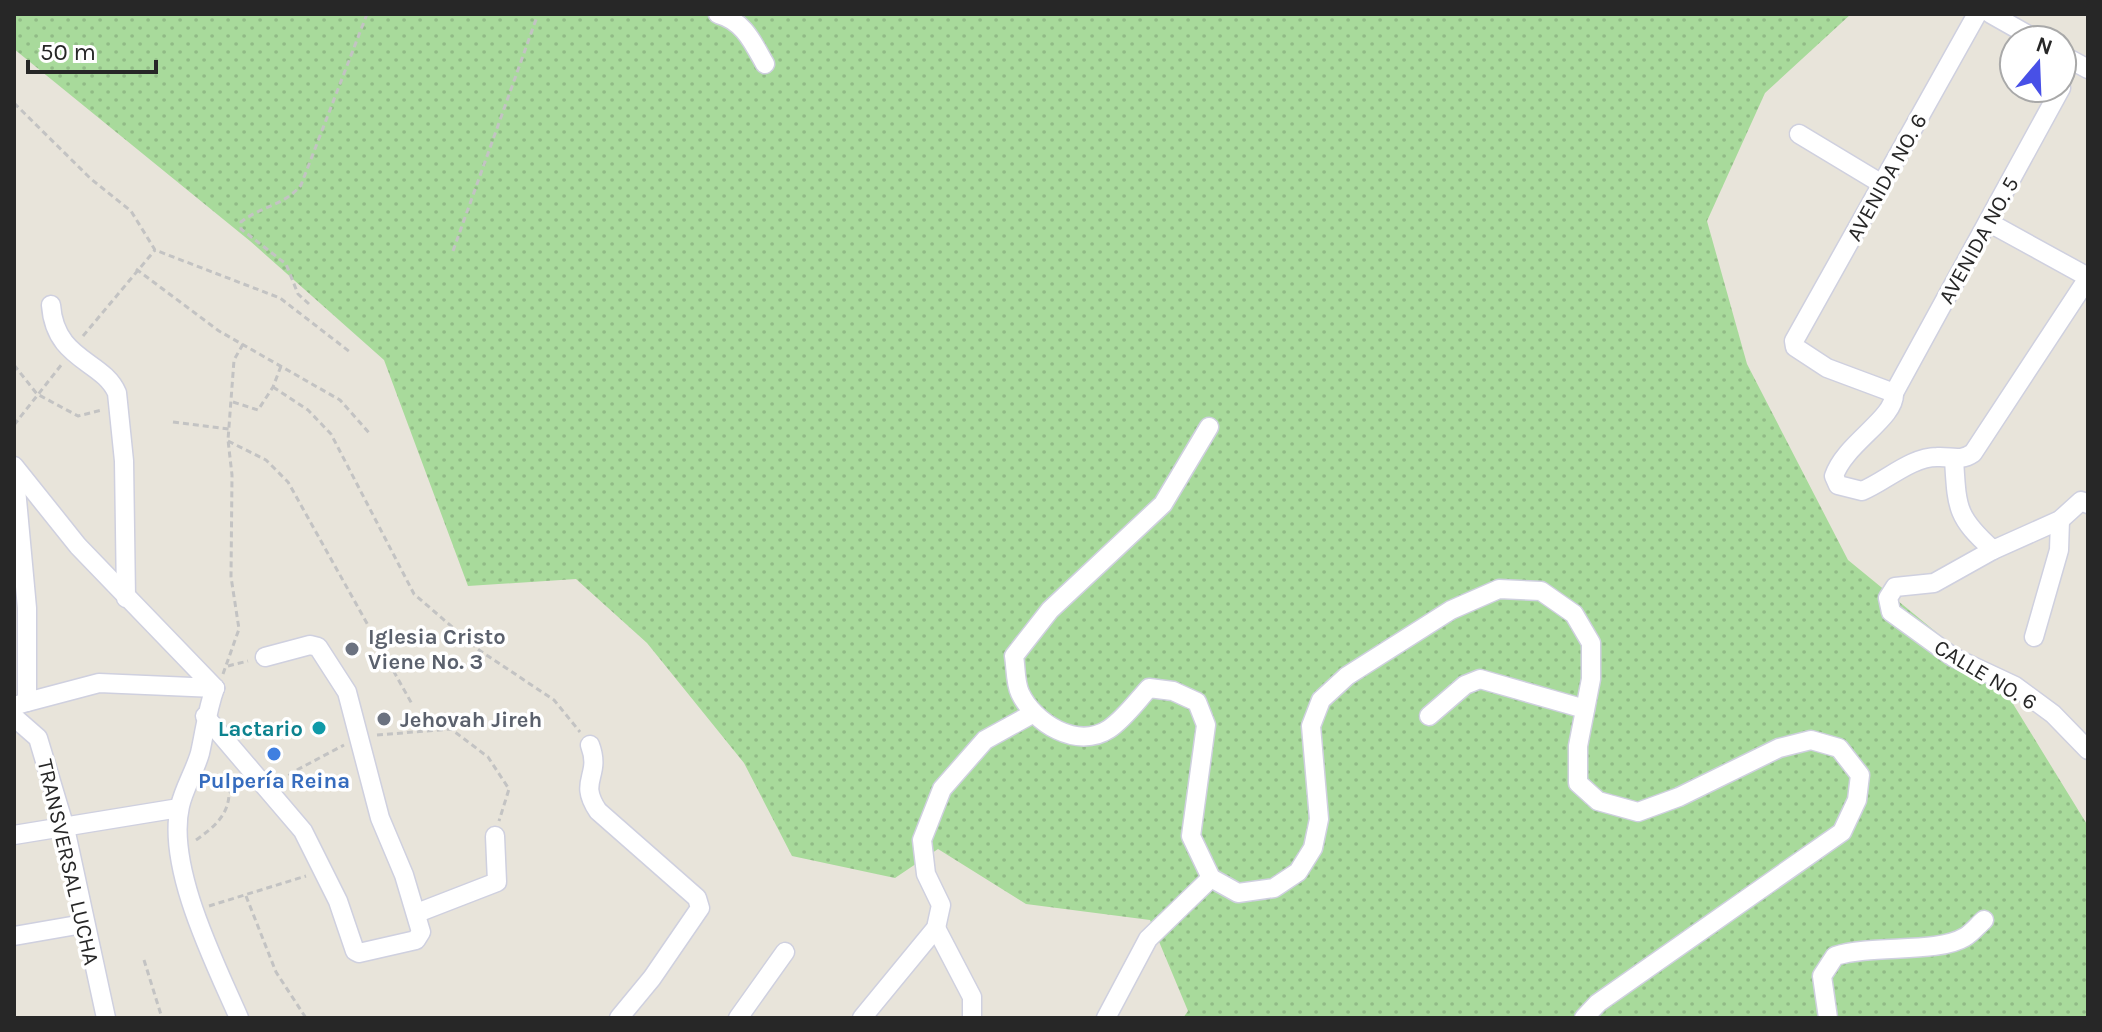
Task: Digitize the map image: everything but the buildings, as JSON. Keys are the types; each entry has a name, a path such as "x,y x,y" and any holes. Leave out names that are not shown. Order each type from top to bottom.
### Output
{"street":[{"path":"718,14 731,17 744,28 765,64"},
{"name":"AVENIDA NO. 6","path":"1894,393 1827,368 1795,347 1794,341 1977,14"},
{"path":"1991,14 2009,24"},
{"name":"AVENIDA NO. 5","path":"1954,459 1936,456 1912,464 1862,491 1838,485 1834,476 1842,458 1890,412 1894,393 2053,104"},
{"path":"1799,134 1882,184"},
{"path":"1988,222 2088,278 1973,453 1954,459 1956,496 1966,525 1993,550 2060,520 2086,498"},
{"path":"51,305 52,324 72,352 115,387 124,461 126,598"},
{"path":"1209,427 1163,504 1050,610 1014,656 1018,690 1032,714 1052,728 1080,737 1108,730 1149,688 1173,691 1197,702 1206,725 1191,836 1211,878 1238,893 1274,888 1298,872 1313,848 1319,819 1311,726 1321,700 1347,676 1451,610 1499,589 1541,591 1574,614 1591,643 1591,679 1578,746 1578,783 1598,801 1638,812 1679,797 1779,748 1811,740 1839,748 1860,775 1857,800 1842,832 1650,966 1584,1018"},
{"path":"14,467 126,598 215,688"},
{"path":"14,467 27,608 21,704 99,683 215,688"},
{"path":"2034,637 2059,550 2060,520"},
{"name":"CALLE NO. 6","path":"1993,550 1934,583 1895,587 1888,598 1891,612 1953,657 2015,686 2053,714 2088,750"},
{"path":"205,716 303,831 324,870 352,947 359,953 416,940 421,932 417,913 380,818 347,692 318,647 310,645 265,657"},
{"path":"1429,716 1465,685 1480,679 1585,709"},
{"path":"215,688 205,716 200,753 179,808 181,851 193,910 239,1018"},
{"path":"862,1018 936,928 941,905 926,874 922,840 942,789 985,740 1032,714"},
{"name":"TRANSVERSAL LUCHA","path":"14,717 38,738 65,828 83,924 106,1018"},
{"path":"590,745 596,762 587,786 589,798 598,811 697,898 700,908 652,978 619,1018"},
{"path":"14,835 179,808"},
{"path":"417,913 497,882 495,836"},
{"path":"1106,1018 1148,939 1211,878"},
{"path":"1828,1018 1822,976 1835,956 1876,947 1936,945 1965,938 1984,920"},
{"path":"14,936 83,924"},
{"path":"936,928 972,997 972,1018"},
{"path":"738,1018 785,952"}],"path":[{"path":"309,304 298,294 294,277 286,264 241,229 241,222 290,199 301,185 367,14"},
{"path":"453,251 538,14"},
{"path":"14,103 81,169 131,211 155,250 280,298 350,352"},
{"path":"14,425 136,269 155,250"},
{"path":"136,269 243,344 340,400 370,434"},
{"path":"243,344 234,360 228,440 232,475 231,577 239,629 228,666 265,657"},
{"path":"14,365 37,394 78,416 117,407"},
{"path":"233,402 258,410 273,387 282,365"},
{"path":"273,387 308,410 331,434 414,594 479,650 554,700 590,745"},
{"path":"173,422 229,429"},
{"path":"228,440 266,460 288,482 412,704"},
{"path":"451,729 488,757 509,789 495,836"},
{"path":"181,851 216,825 229,803 229,793 254,774"},
{"path":"193,910 324,870"},
{"path":"246,896 276,972 306,1018"},
{"path":"144,960 162,1018"}],"green space":[{"path":"14,14 1851,14 1765,93 1707,221 1747,364 1848,560 2002,686 2088,826 2088,1018 1183,1018 1188,1011 1150,920 1026,904 938,849 895,878 792,856 744,763 647,643 576,579 468,586 384,360 250,241 14,49"}],"place":[{"name":"Iglesia Cristo Viene No. 3","path":"352,649"},
{"name":"Jehovah Jireh","path":"384,719"},
{"name":"Lactario","path":"319,728"},
{"name":"Pulpería Reina","path":"274,754"}]}
